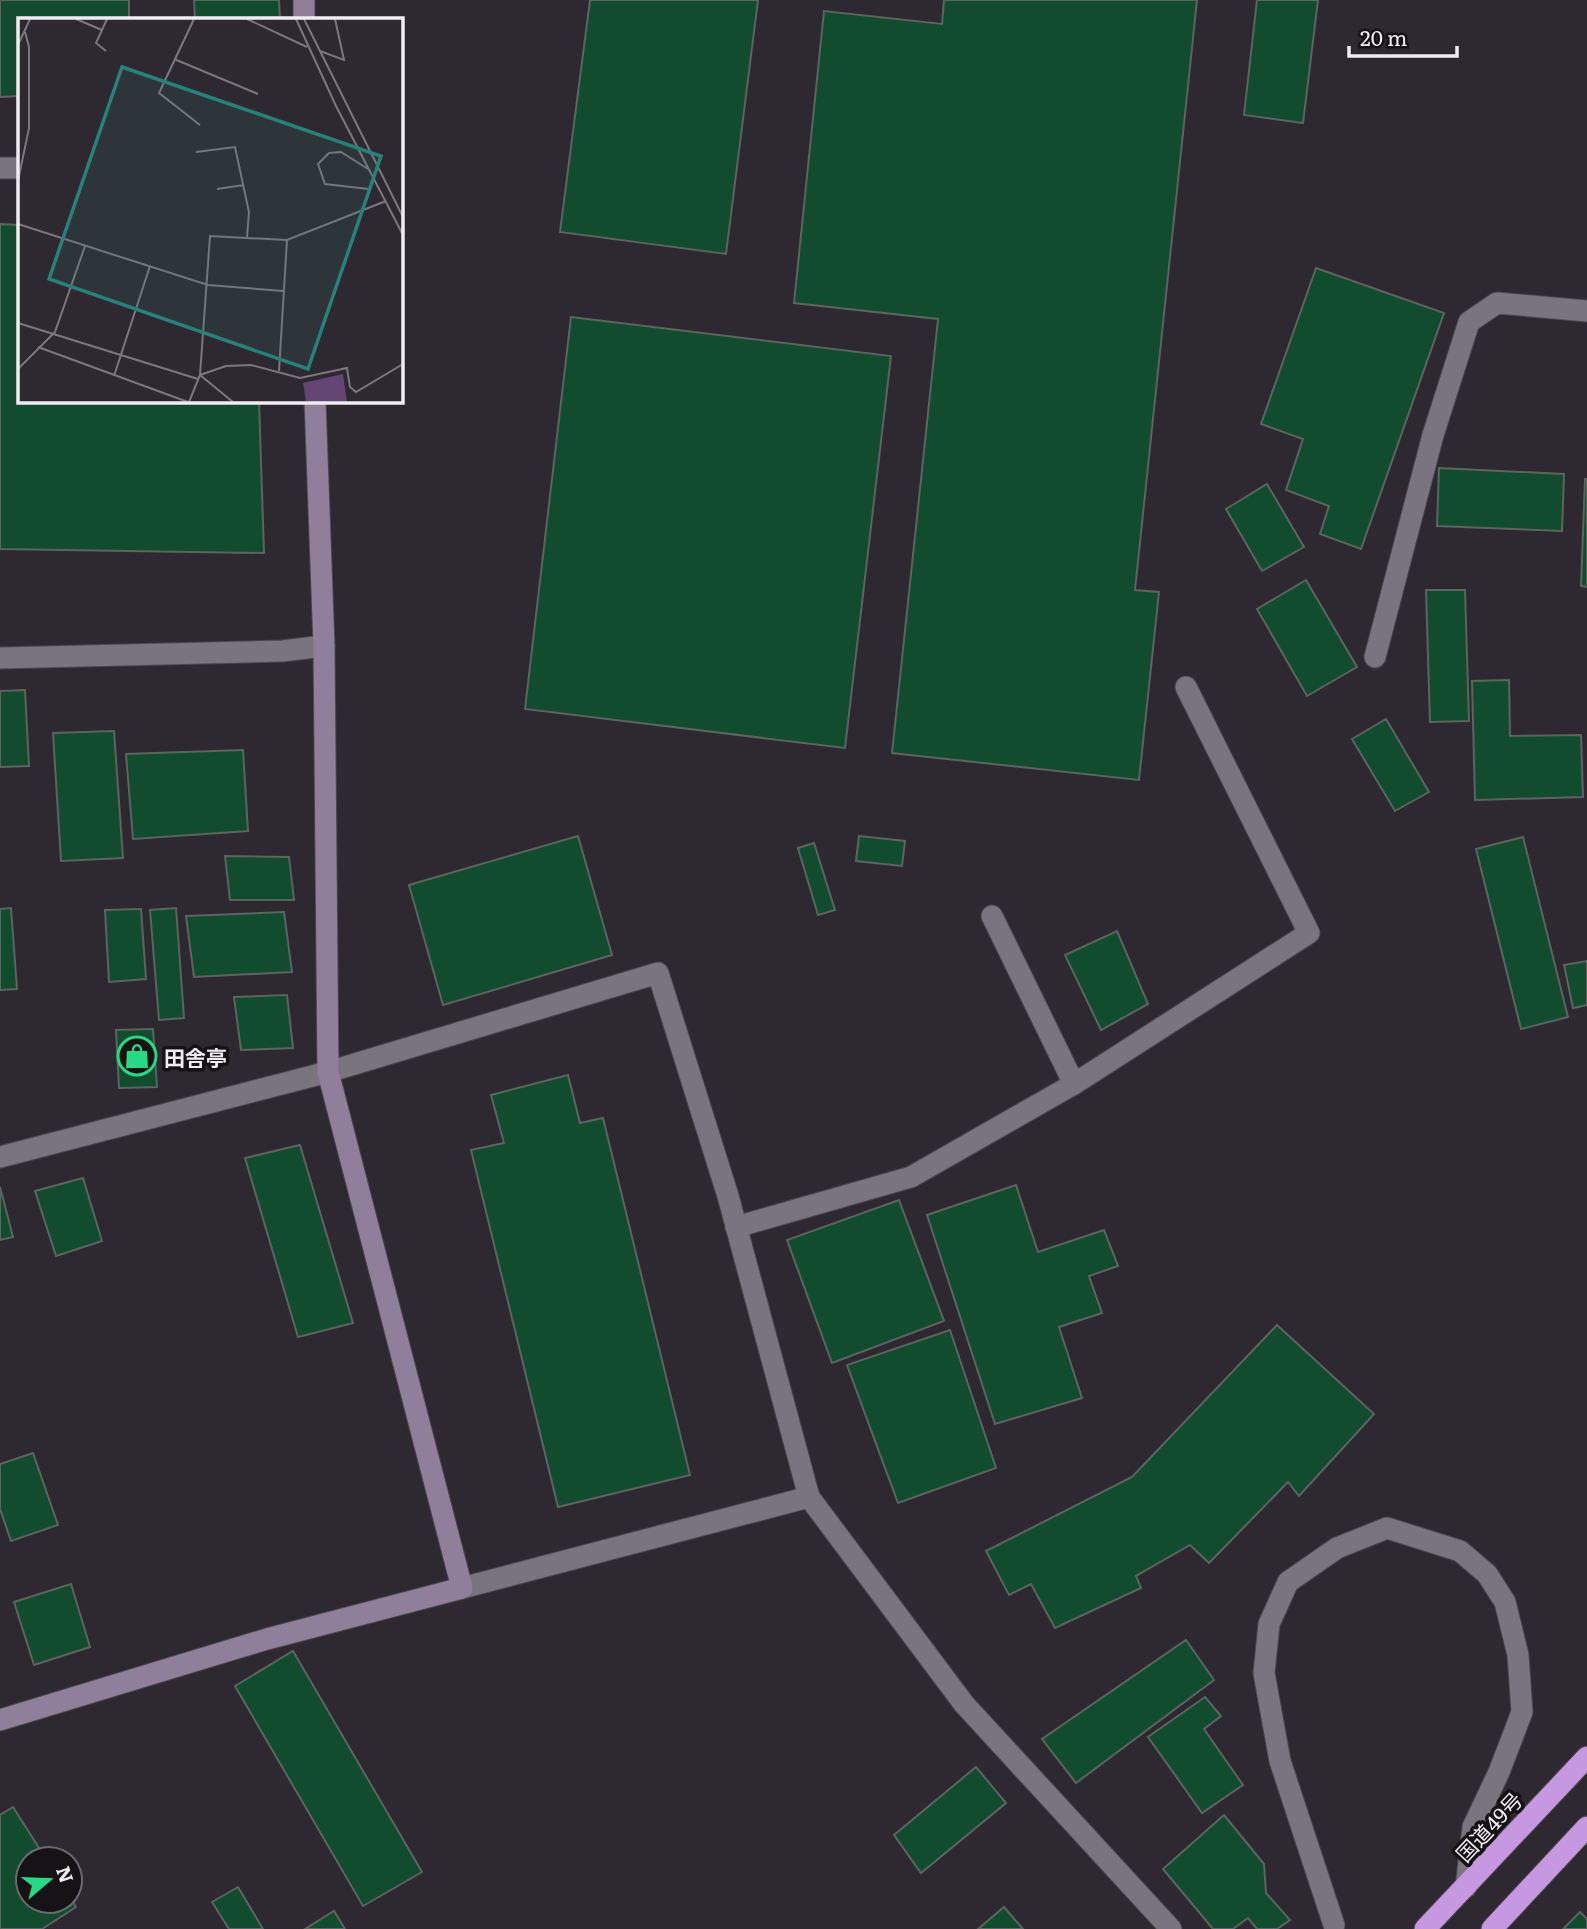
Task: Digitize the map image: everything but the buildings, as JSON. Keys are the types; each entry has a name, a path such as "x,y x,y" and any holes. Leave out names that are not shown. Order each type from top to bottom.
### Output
{"highway":[{"name":"国道49号","path":"1425,1929 1587,1757"},
{"path":"1492,1929 1587,1827"}],"street":[{"path":"304,0 304,18"},
{"path":"0,168 18,168"},
{"path":"1375,657 1433,436 1469,321 1497,303 1587,311"},
{"path":"315,402 324,646 328,1072 462,1588"},
{"path":"0,658 282,651 324,646"},
{"path":"736,1227 911,1177 1074,1084 1309,933 1186,687"},
{"path":"992,916 1074,1084"},
{"path":"0,1157 328,1072 659,973 736,1227 809,1497 964,1704 1171,1929"},
{"path":"0,1720 268,1639 809,1497"},
{"path":"1334,1925 1280,1761 1265,1673 1269,1624 1288,1582 1337,1548 1387,1528 1460,1551 1487,1574 1505,1602 1518,1655 1522,1712 1499,1772 1473,1827 1466,1887"}],"place":[{"name":"田舎亭","path":"137,1056"}]}
